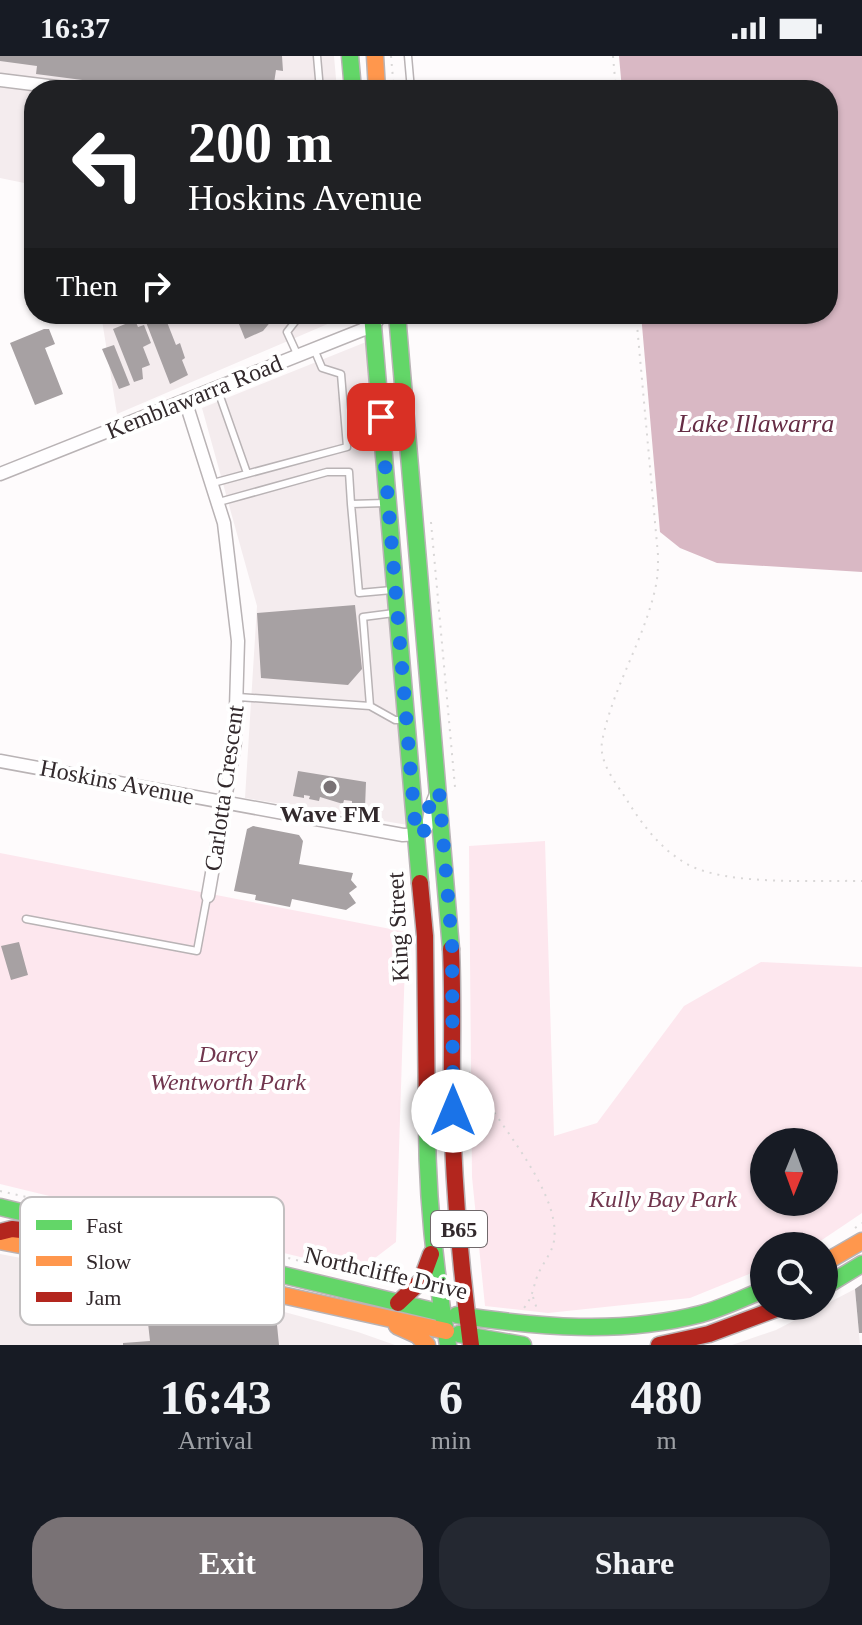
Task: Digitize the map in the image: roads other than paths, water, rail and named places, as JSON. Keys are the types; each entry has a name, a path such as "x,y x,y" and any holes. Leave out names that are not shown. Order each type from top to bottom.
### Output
{"main road":[{"path":"350,56 352,80"},
{"path":"375,56 376,80"},
{"name":"King Street","path":"376,324 426,961 426,1125 434,1247 447,1338"},
{"name":"B65","path":"398,324 447,791 453,1142 471,1341"},
{"name":"Northcliffe Drive","path":"0,1207 20,1212"},
{"path":"0,1238 12,1229 20,1230"},
{"name":"Northcliffe Drive","path":"0,1238 20,1242"},
{"path":"838,1255 862,1241"},
{"path":"398,1303 421,1281 434,1247"},
{"path":"838,1279 862,1264"},
{"name":"Northcliffe Drive","path":"284,1276 442,1313 545,1328 630,1326 697,1315 750,1295"},
{"name":"Northcliffe Drive","path":"284,1296 374,1315 447,1338 523,1345"},
{"path":"374,1315 417,1335 427,1345"},
{"path":"659,1345 709,1334 750,1319"}],"street":[{"path":"0,80 24,83"},
{"name":"Kemblawarra Road","path":"0,474 298,356 364,324"},
{"name":"Carlotta Crescent","path":"185,400 219,502 236,606 238,697 235,742 208,896"},
{"name":"Hoskins Avenue","path":"0,761 416,835"},
{"path":"416,835 427,830 432,800 447,791"}],"lane":[{"path":"317,56 319,80"},
{"path":"408,56 410,80"},
{"path":"293,324 287,332 298,356"},
{"path":"213,483 347,447 341,374 322,368 314,349"},
{"path":"217,388 247,473"},
{"path":"219,502 327,472 349,472 359,593 396,590"},
{"path":"351,504 388,502"},
{"path":"370,706 363,617 398,612"},
{"path":"238,697 370,706 395,720 407,721"},
{"path":"26,919 197,951 208,896"}],"water":[{"name":"Lake Illawarra","path":"619,56 862,56 862,572 717,563 680,548 660,532 642,324 838,324 838,80 621,80"}],"place":[{"name":"Wave FM","path":"330,787"}],"park label":[{"name":"Darcy Wentworth Park","path":"228,1068"},
{"name":"Kully Bay Park","path":"663,1199"}]}
